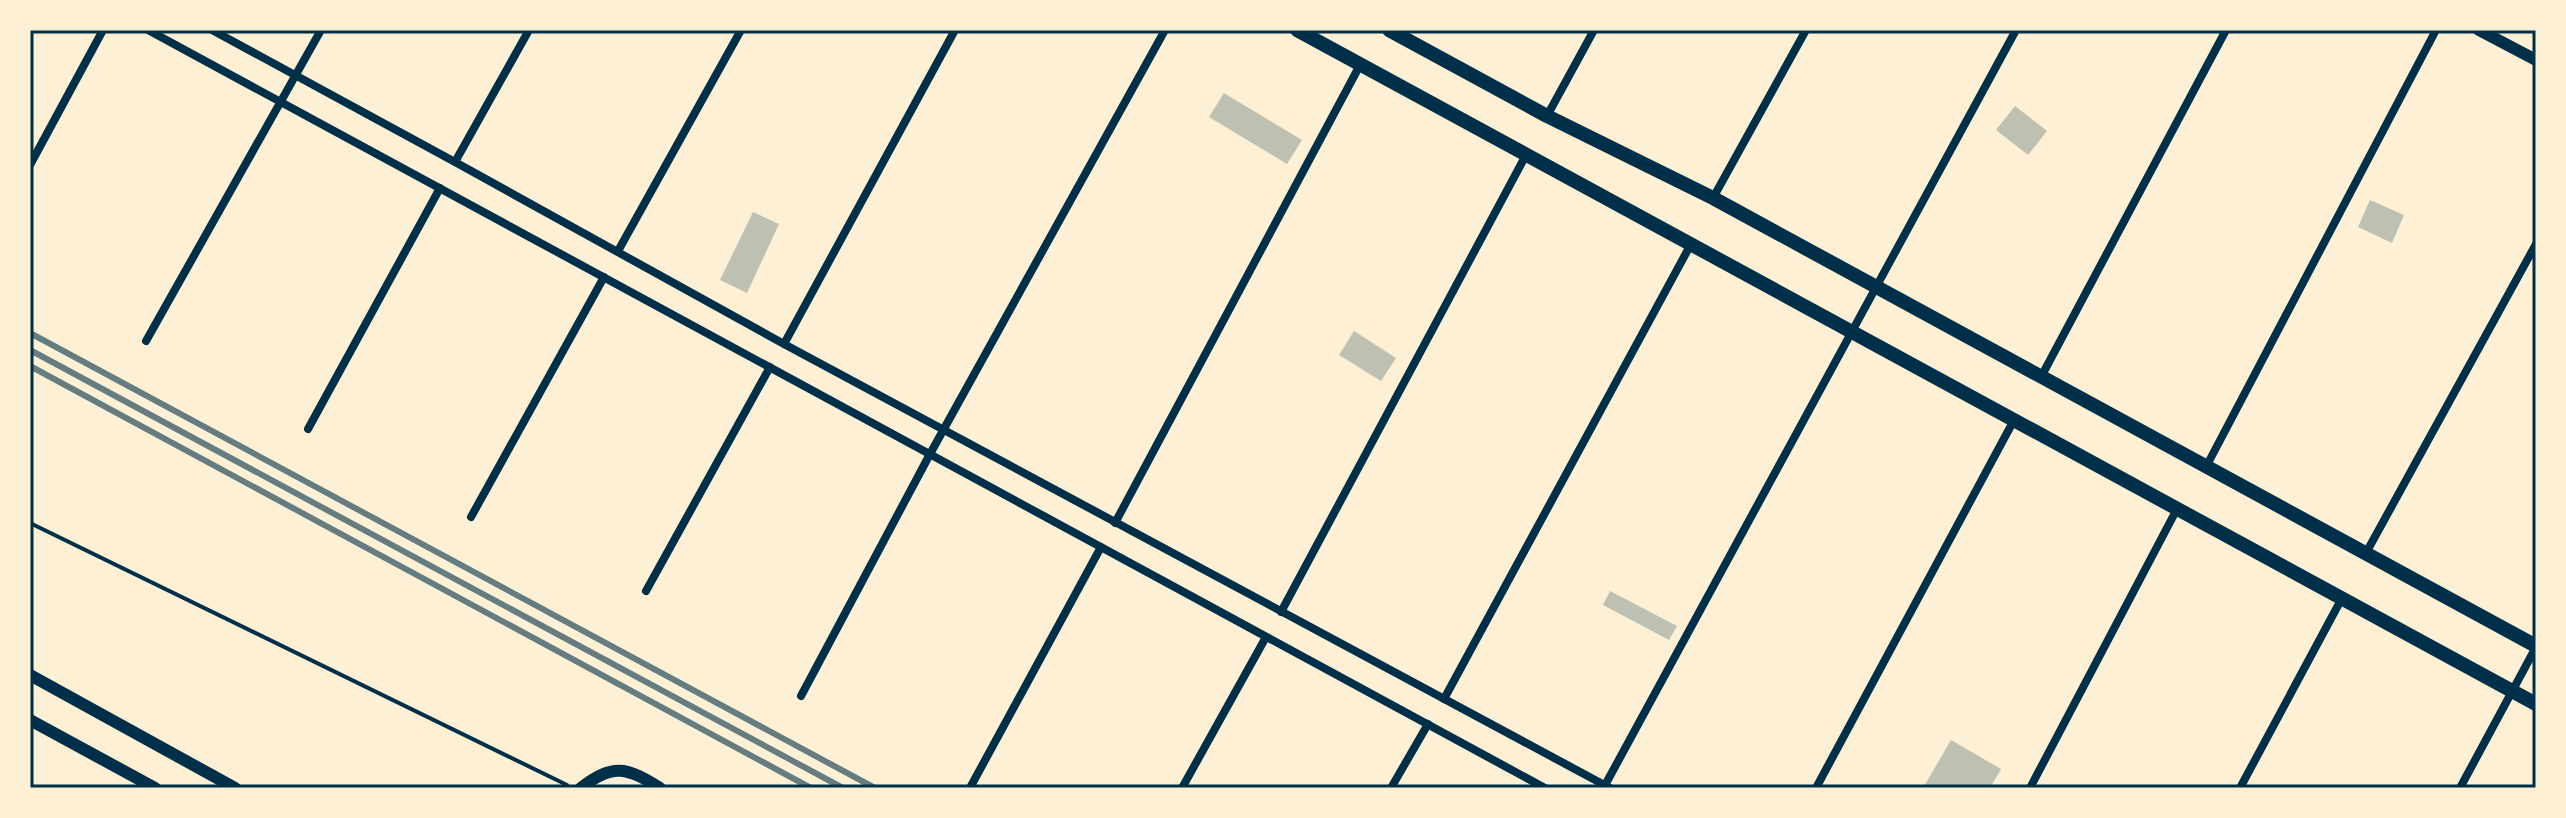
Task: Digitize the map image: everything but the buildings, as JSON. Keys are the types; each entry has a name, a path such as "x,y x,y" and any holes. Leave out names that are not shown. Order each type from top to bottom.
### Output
{"main road":[{"path":"1297,30 2536,704"},
{"path":"1389,30 1547,116 1713,198 2536,646"}],"street":[{"path":"30,165 103,30"},
{"path":"148,30 1545,788"},
{"path":"212,30 784,344 1606,787 2016,30"},
{"path":"146,341 321,30"},
{"path":"455,162 529,30"},
{"path":"618,251 741,30"},
{"path":"784,344 955,30"},
{"path":"801,696 930,454 1165,30"},
{"path":"1547,116 1594,30"},
{"path":"1713,198 1806,30"},
{"path":"2041,377 2226,30"},
{"path":"2206,467 2436,30"},
{"path":"2479,30 2536,60"},
{"path":"1115,523 1360,65"},
{"path":"1281,612 1526,155"},
{"path":"308,429 440,188"},
{"path":"1444,699 1691,244"},
{"path":"2366,553 2536,244"},
{"path":"471,517 604,277"},
{"path":"646,591 770,367"},
{"path":"1816,788 2014,420"},
{"path":"2030,788 2177,509"},
{"path":"971,786 1101,547"},
{"path":"2240,788 2342,598"},
{"path":"1182,788 1266,637"},
{"path":"2460,788 2536,646"},
{"path":"30,675 235,788"},
{"path":"30,720 155,788"},
{"path":"1391,788 1428,724"},
{"path":"581,788 611,769 635,772 660,788"}],"path":[{"path":"30,524 573,788"}],"railway":[{"path":"30,333 875,788"},
{"path":"30,350 843,788"},
{"path":"30,366 811,788"}]}
